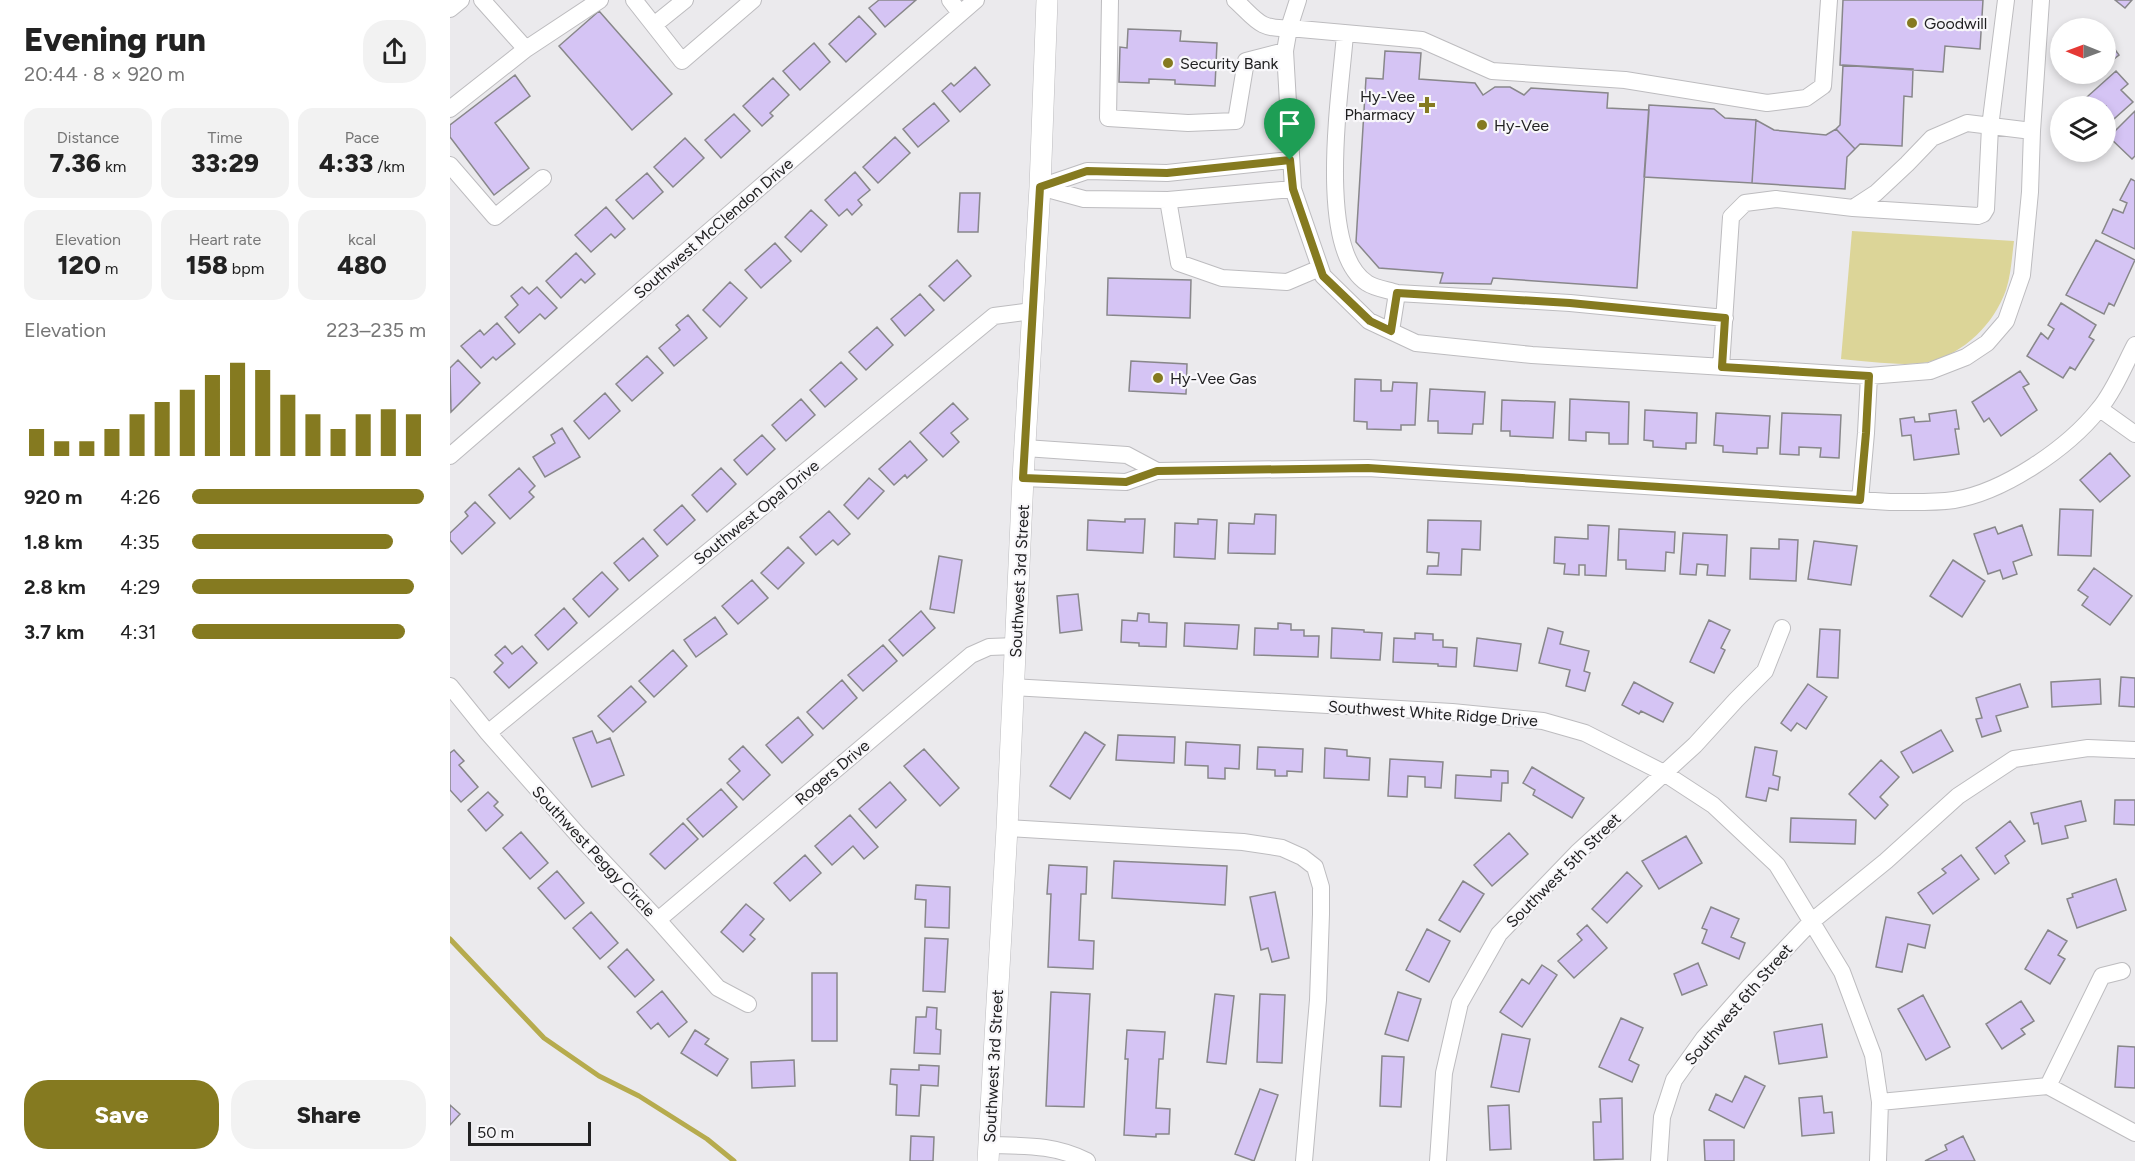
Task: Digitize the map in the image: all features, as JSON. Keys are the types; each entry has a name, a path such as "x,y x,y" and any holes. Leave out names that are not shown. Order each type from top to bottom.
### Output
{"main road":[{"name":"Southwest 3rd Street","path":"988,1153 1040,187 1047,0"}],"street":[{"path":"450,9 461,0"},
{"path":"482,0 526,49"},
{"path":"450,110 526,49 600,0"},
{"path":"634,0 682,61 753,0"},
{"path":"654,25 685,0"},
{"name":"Southwest McClendon Drive","path":"450,456 955,7 976,0"},
{"path":"1110,0 1108,118 1188,123 1236,121 1246,61 1285,51"},
{"path":"1235,0 1264,27 1274,29 1289,28 1422,40 1492,71 1625,80 1767,103 1806,98 1822,86 1829,0"},
{"path":"1298,0 1289,28 1285,51 1293,189 1323,276 1370,321 1416,342 1427,344 1532,355 1869,376 1930,371 1939,368 1965,357 1987,343 2006,321 2022,275 2030,192 2031,131 2041,0"},
{"path":"1722,367 1731,216 1745,203 1776,199 1853,208 1978,216 1983,214 1986,209 1990,127 2006,0"},
{"path":"1345,34 1334,176 1336,218 1348,261 1366,283 1397,293 1570,303 1725,318"},
{"path":"1853,208 1876,194 1932,138 1967,123 2031,131"},
{"path":"1040,187 1087,171 1167,173 1290,160"},
{"path":"450,165 495,217 543,178"},
{"path":"1040,187 1084,199 1168,200 1293,189"},
{"path":"1168,200 1179,263 1222,278 1287,282 1320,268"},
{"path":"1391,331 1397,293"},
{"name":"Southwest Opal Drive","path":"488,733 994,316 1032,311"},
{"path":"1023,478 1126,482 1157,471 1368,468 1860,500 1927,502 1956,499 1996,487 2021,474 2061,447 2100,409 2135,345"},
{"path":"1860,500 1869,376"},
{"path":"2100,409 2135,434"},
{"path":"1025,448 1127,455 1157,471"},
{"name":"Southwest 5th Street","path":"1438,1161 1444,1073 1460,1003 1499,934 1577,853 1695,745 1764,672 1782,628"},
{"name":"Rogers Drive","path":"658,920 971,655 989,647 1016,646"},
{"name":"Southwest Peggy Circle","path":"450,686 488,733 578,835 718,988 748,1004"},
{"name":"Southwest White Ridge Drive","path":"1014,687 1452,712 1543,721 1585,733 1664,772 1713,805 1777,866 1842,972 1873,1056 1880,1102 1878,1161"},
{"name":"Southwest 6th Street","path":"1659,1161 1662,1117 1674,1080 1704,1038 1811,922 1886,861 1958,796 2014,759 2088,748 2135,750"},
{"path":"1007,828 1243,842 1282,848 1302,857 1315,867 1321,887 1321,914 1317,1012 1304,1161"},
{"path":"2048,1086 2102,976 2122,971"},
{"path":"1880,1102 2048,1086 2135,1133"},
{"path":"988,1153 1052,1148 1070,1152 1087,1161"}],"shaded area":[{"path":"1852,231 2014,241 2009,278 2001,303 1986,326 1976,336 1954,352 1941,358 1908,364 1841,359"}],"building":[{"path":"879,0 916,0 885,27 869,8"},
{"name":"Goodwill","path":"1843,0 1983,0 1980,49 1945,46 1943,72 1840,65"},
{"path":"2115,0 2132,0 2125,8"},
{"path":"599,11 672,94 632,130 559,46"},
{"path":"859,16 876,34 846,62 829,44"},
{"name":"Security Bank","path":"1128,29 1181,31 1180,41 1217,43 1215,86 1175,84 1175,80 1149,79 1149,83 1119,82 1120,47 1127,48"},
{"path":"814,43 830,62 800,90 783,71"},
{"path":"1385,51 1421,53 1419,79 1475,83 1483,95 1495,87 1510,87 1524,95 1531,88 1608,93 1607,108 1649,110 1637,288 1493,278 1491,284 1440,283 1443,273 1379,268 1356,242 1366,78 1383,79"},
{"path":"1843,65 1913,69 1912,97 1904,96 1902,146 1860,144 1855,149 1836,129 1840,125"},
{"path":"975,67 990,85 960,112 942,91 951,83 954,86"},
{"path":"2116,71 2128,84 2121,90 2133,102 2116,117 2116,96 2088,96 2101,84 2116,84"},
{"path":"515,75 530,96 495,123 529,168 494,195 450,137 450,125"},
{"path":"773,78 789,95 770,113 773,116 762,126 743,106"},
{"path":"934,103 949,121 918,147 903,129"},
{"path":"1649,105 1714,109 1725,118 1756,120 1752,183 1644,177"},
{"path":"2135,111 2135,156 2132,159 2116,144 2116,130"},
{"path":"734,114 750,131 721,158 705,140"},
{"path":"1756,120 1774,130 1826,135 1836,129 1855,149 1847,157 1845,189 1752,183"},
{"path":"895,137 910,153 878,183 863,167"},
{"path":"685,138 704,158 673,187 654,167"},
{"path":"855,172 870,190 858,200 862,205 852,215 847,209 839,216 825,200"},
{"path":"647,173 663,192 633,219 616,200"},
{"path":"2131,179 2135,181 2135,249 2102,233 2113,209 2123,213 2127,203 2120,200"},
{"path":"960,193 980,193 978,232 958,232"},
{"path":"606,207 625,229 615,238 611,234 591,252 575,235"},
{"path":"811,210 827,225 801,252 785,237"},
{"path":"2096,240 2135,260 2114,306 2109,303 2104,314 2066,295"},
{"path":"775,243 791,261 761,288 745,270"},
{"path":"576,253 595,274 585,283 581,279 561,298 546,281"},
{"path":"957,260 971,276 944,301 929,286"},
{"path":"1108,278 1191,280 1190,318 1107,315"},
{"path":"730,282 747,298 720,327 703,310"},
{"path":"522,287 529,294 537,287 557,308 545,319 540,314 519,333 505,317 518,305 511,296"},
{"path":"920,294 934,310 905,336 891,319"},
{"path":"2061,303 2096,325 2089,337 2094,340 2075,370 2070,367 2063,378 2027,356 2041,333 2048,339 2054,329 2048,325"},
{"path":"688,315 707,338 674,366 659,348 680,330 676,325"},
{"path":"497,323 515,344 496,360 493,357 481,368 461,346 480,330 484,335"},
{"path":"877,327 893,345 866,370 849,352"},
{"path":"647,356 663,373 632,401 616,384"},
{"path":"458,360 480,383 451,412 450,368"},
{"name":"Hy-Vee Gas","path":"1131,361 1187,364 1186,394 1129,391"},
{"path":"841,362 857,379 825,407 810,390"},
{"path":"2020,371 2029,384 2023,387 2037,410 2001,436 1989,418 1984,422 1972,402"},
{"path":"1355,379 1381,380 1381,391 1392,391 1393,382 1417,383 1415,425 1401,425 1401,430 1367,429 1367,422 1354,421"},
{"path":"1430,389 1485,392 1483,424 1473,424 1472,434 1438,433 1438,421 1428,421"},
{"path":"605,393 620,411 589,439 574,421"},
{"path":"801,399 815,415 786,441 772,425"},
{"path":"1570,399 1629,402 1628,444 1609,444 1609,433 1586,432 1586,441 1569,440"},
{"path":"1502,400 1555,402 1553,438 1510,436 1510,431 1501,431"},
{"path":"953,403 968,419 951,433 959,442 943,457 920,433"},
{"path":"1645,410 1697,413 1696,443 1686,443 1686,449 1653,447 1653,441 1644,440"},
{"path":"1956,410 1959,429 1955,429 1959,454 1914,460 1911,435 1902,436 1900,419 1914,417 1915,422 1930,421 1929,414"},
{"path":"1716,413 1770,416 1768,448 1757,448 1757,454 1723,452 1723,446 1714,445"},
{"path":"1782,413 1841,415 1839,458 1820,457 1821,448 1799,447 1799,455 1780,454"},
{"path":"562,428 580,457 545,477 533,457 555,443 551,435"},
{"path":"762,435 775,449 747,475 734,460"},
{"path":"910,441 927,460 907,478 905,475 894,485 879,469"},
{"path":"2110,453 2130,476 2100,502 2080,480"},
{"path":"519,468 535,486 529,492 534,497 510,519 489,495"},
{"path":"721,468 736,484 707,512 692,495"},
{"path":"869,478 884,491 858,519 844,505"},
{"path":"475,502 495,523 462,554 450,540 450,533 468,516 465,512"},
{"path":"682,505 695,520 667,545 654,530"},
{"path":"2060,509 2093,510 2091,556 2058,555"},
{"path":"829,511 850,534 838,545 833,540 816,555 800,537"},
{"path":"1255,514 1276,515 1275,554 1228,553 1229,523 1254,524"},
{"path":"1125,519 1145,519 1143,553 1087,550 1088,520 1125,522"},
{"path":"1198,519 1217,520 1215,559 1174,557 1175,523 1198,524"},
{"path":"1428,520 1481,521 1480,550 1462,549 1461,575 1427,574 1428,566 1438,566 1439,553 1427,552"},
{"path":"1588,525 1609,526 1606,576 1585,575 1585,565 1579,565 1579,575 1564,574 1565,564 1554,563 1555,537 1588,539"},
{"path":"2022,525 2032,555 2013,562 2017,574 2003,579 2000,570 1988,574 1974,534 1995,527 1998,534"},
{"path":"1619,529 1675,532 1674,553 1666,552 1665,571 1626,569 1626,560 1618,560"},
{"path":"1683,533 1727,535 1725,576 1707,575 1708,565 1697,564 1696,575 1680,574"},
{"path":"643,538 658,556 629,581 614,563"},
{"path":"1779,539 1798,540 1796,581 1750,579 1751,548 1779,549"},
{"path":"1814,541 1857,546 1851,585 1808,579"},
{"path":"788,547 804,563 778,589 761,573"},
{"path":"939,556 962,560 954,613 930,609"},
{"path":"1953,560 1985,581 1962,617 1930,596"},
{"path":"2094,568 2132,596 2110,625 2082,605 2088,597 2078,590"},
{"path":"602,572 618,589 589,617 573,599"},
{"path":"752,580 768,598 738,624 722,606"},
{"path":"1078,594 1082,630 1060,633 1057,596"},
{"path":"564,608 577,623 548,650 535,635"},
{"path":"921,611 935,628 903,656 889,640"},
{"path":"1138,613 1149,614 1149,622 1167,623 1166,647 1139,646 1139,643 1121,642 1122,620 1137,621"},
{"path":"715,617 727,634 696,657 684,640"},
{"path":"1709,620 1730,630 1721,648 1725,650 1714,673 1690,662"},
{"path":"1185,623 1239,625 1237,649 1184,646"},
{"path":"1278,623 1291,624 1291,630 1304,630 1304,636 1319,636 1318,657 1254,655 1255,628 1278,629"},
{"path":"1332,628 1382,633 1380,660 1331,658"},
{"path":"1548,628 1563,632 1560,644 1589,651 1584,671 1590,673 1585,691 1566,686 1570,670 1539,663"},
{"path":"1820,629 1840,630 1838,678 1817,677"},
{"path":"1415,633 1433,634 1433,640 1443,640 1443,647 1457,648 1456,667 1393,662 1394,638 1415,639"},
{"path":"1477,638 1521,644 1517,671 1474,666"},
{"path":"883,645 897,661 863,691 848,675"},
{"path":"505,646 512,654 522,646 537,663 509,688 494,672 503,663 495,655"},
{"path":"673,650 687,666 654,697 639,681"},
{"path":"2121,677 2135,678 2135,707 2119,706"},
{"path":"2100,679 2101,704 2052,707 2051,682"},
{"path":"842,680 857,698 823,729 807,712"},
{"path":"1634,682 1673,703 1663,722 1641,711 1639,714 1622,705"},
{"path":"1808,684 1827,697 1806,729 1797,723 1791,731 1781,723"},
{"path":"2020,684 2028,707 1996,716 2001,731 1982,737 1976,719 1982,718 1976,698"},
{"path":"631,686 646,702 613,732 598,716"},
{"path":"798,717 813,735 782,763 766,745"},
{"path":"1941,730 1953,751 1913,773 1901,752"},
{"path":"592,731 597,743 610,738 624,775 592,787 573,738"},
{"path":"1085,732 1105,745 1070,799 1050,786"},
{"path":"1118,735 1175,737 1174,763 1116,760"},
{"path":"1186,742 1240,745 1239,769 1225,768 1225,779 1208,778 1208,766 1185,765"},
{"path":"743,746 770,775 743,800 727,783 740,771 729,759"},
{"path":"1258,747 1303,749 1302,772 1287,771 1287,776 1275,776 1275,770 1257,769"},
{"path":"1755,747 1777,751 1773,775 1780,777 1778,790 1769,788 1766,801 1746,797"},
{"path":"1325,748 1347,750 1347,756 1370,758 1369,780 1324,778"},
{"path":"924,749 959,788 940,806 904,766"},
{"path":"454,750 464,761 459,765 478,787 461,802 450,790 450,753"},
{"path":"1390,759 1443,762 1441,788 1425,787 1425,777 1408,776 1407,797 1388,796"},
{"path":"1881,760 1899,777 1880,797 1888,805 1875,819 1849,794"},
{"path":"1532,767 1584,798 1572,818 1533,795 1535,790 1523,783"},
{"path":"1491,770 1508,771 1508,783 1502,783 1501,801 1455,798 1456,775 1491,777"},
{"path":"890,782 906,800 876,828 859,809"},
{"path":"721,789 737,807 703,837 687,819"},
{"path":"488,792 498,802 494,806 503,815 486,831 468,810"},
{"path":"2115,800 2135,800 2135,825 2114,824"},
{"path":"2081,801 2086,821 2065,826 2068,838 2042,844 2038,823 2034,824 2031,813"},
{"path":"850,815 878,847 864,859 853,846 832,865 815,846"},
{"path":"1791,818 1856,820 1855,844 1790,842"},
{"path":"2010,821 2025,841 2005,856 2009,863 1995,874 1976,848"},
{"path":"683,823 698,839 665,869 650,854"},
{"path":"521,832 548,863 530,879 503,848"},
{"path":"1509,833 1528,854 1492,886 1474,865"},
{"path":"1686,836 1702,863 1659,889 1642,861"},
{"path":"805,855 821,873 790,901 774,883"},
{"path":"1961,855 1979,879 1933,914 1918,893 1946,873 1942,869"},
{"path":"1114,861 1227,866 1225,905 1112,898"},
{"path":"1049,865 1087,867 1086,894 1081,894 1079,940 1094,941 1093,969 1048,967 1051,894 1047,894"},
{"path":"557,871 584,903 565,919 538,888"},
{"path":"1627,872 1642,886 1607,923 1592,909"},
{"path":"2116,879 2126,910 2077,928 2067,899 2073,897 2072,894"},
{"path":"1463,881 1484,894 1460,932 1439,920"},
{"path":"916,885 950,887 949,928 925,927 926,900 915,899"},
{"path":"1275,892 1289,958 1272,962 1268,948 1261,950 1250,897"},
{"path":"746,904 764,919 750,935 755,939 743,952 721,932"},
{"path":"1711,907 1739,919 1731,937 1745,943 1739,959 1702,943 1707,930 1702,928"},
{"path":"591,912 618,943 600,959 573,928"},
{"path":"1886,917 1930,925 1925,948 1908,944 1902,972 1876,967"},
{"path":"1587,925 1607,948 1574,978 1558,961 1582,940 1577,934"},
{"path":"1427,929 1450,941 1429,982 1406,970"},
{"path":"2048,930 2067,941 2058,955 2065,959 2050,984 2025,969"},
{"path":"925,938 948,939 945,992 923,991"},
{"path":"627,949 654,980 635,997 608,967"},
{"path":"1698,963 1707,985 1682,995 1674,974"},
{"path":"1542,965 1557,975 1522,1027 1500,1012 1522,979 1529,984"},
{"path":"812,973 837,973 837,1041 812,1041"},
{"path":"662,991 687,1022 669,1037 658,1023 651,1029 637,1012"},
{"path":"1051,992 1090,994 1084,1107 1046,1106"},
{"path":"1398,992 1421,999 1408,1041 1385,1034"},
{"path":"1215,994 1234,996 1226,1064 1207,1062"},
{"path":"1260,994 1285,995 1282,1063 1257,1062"},
{"path":"1923,995 1950,1047 1926,1060 1898,1009"},
{"path":"2021,1001 2034,1021 2021,1029 2025,1034 2002,1049 1986,1024"},
{"path":"927,1007 937,1008 936,1029 941,1030 940,1054 914,1053 916,1017 926,1017"},
{"path":"1621,1018 1643,1028 1629,1060 1639,1065 1632,1082 1599,1067"},
{"path":"1822,1024 1827,1057 1779,1064 1774,1032"},
{"path":"695,1030 709,1039 705,1044 728,1059 717,1076 681,1053"},
{"path":"1127,1030 1165,1032 1163,1059 1159,1059 1156,1108 1170,1109 1169,1134 1156,1134 1156,1137 1124,1135 1128,1059 1125,1059"},
{"path":"1502,1034 1530,1039 1519,1092 1491,1087"},
{"path":"2118,1046 2135,1047 2135,1088 2115,1087"},
{"path":"1382,1056 1404,1057 1401,1107 1380,1106"},
{"path":"794,1060 795,1086 752,1088 751,1062"},
{"path":"919,1065 939,1066 938,1086 921,1085 919,1116 896,1115 897,1085 890,1084 891,1069 919,1070"},
{"path":"1745,1076 1765,1086 1744,1128 1709,1110 1716,1094 1732,1102"},
{"path":"1260,1089 1278,1095 1254,1161 1235,1154"},
{"path":"1822,1096 1824,1113 1832,1112 1834,1133 1802,1136 1799,1098"},
{"path":"1622,1098 1623,1159 1594,1160 1593,1122 1601,1122 1600,1099"},
{"path":"450,1105 460,1114 450,1125"},
{"path":"1509,1105 1511,1149 1490,1150 1488,1106"},
{"path":"911,1136 934,1137 933,1161 910,1161"},
{"path":"1963,1136 1975,1161 1925,1161 1947,1150 1945,1145"},
{"path":"1704,1140 1734,1140 1734,1161 1705,1161"}],"waterway":[{"path":"450,939 544,1038 599,1076 639,1096 707,1139 734,1161"}],"place":[{"name":"Goodwill","path":"1912,23"},
{"name":"Security Bank","path":"1168,63"},
{"name":"Hy-Vee Pharmacy","path":"1427,105"},
{"name":"Hy-Vee","path":"1482,125"},
{"name":"Hy-Vee Gas","path":"1158,378"}],"route":[{"path":"1290,160 1293,189 1323,276 1370,321 1391,331 1397,293 1570,303 1725,318 1722,367 1869,376 1860,500 1368,468 1157,471 1126,482 1023,478 1040,187 1087,171 1167,173 1290,160"}]}
